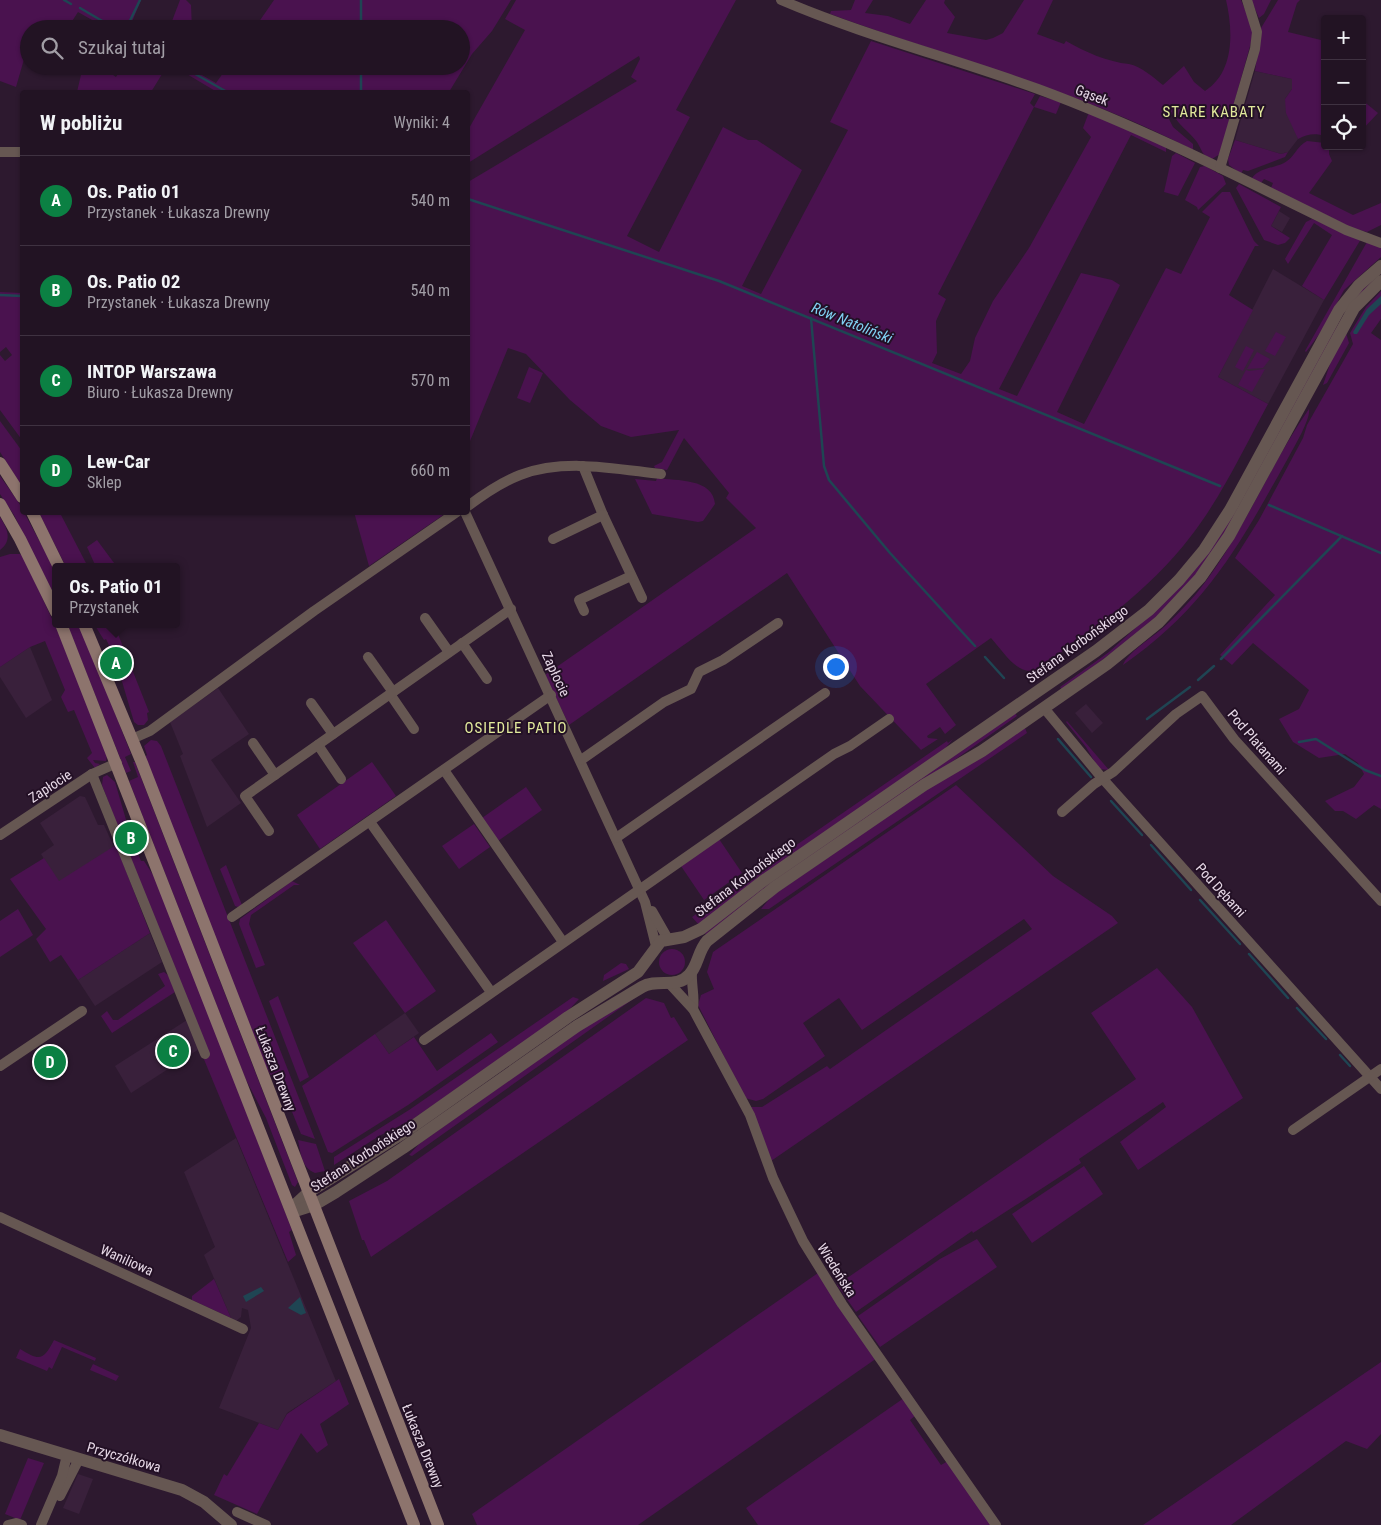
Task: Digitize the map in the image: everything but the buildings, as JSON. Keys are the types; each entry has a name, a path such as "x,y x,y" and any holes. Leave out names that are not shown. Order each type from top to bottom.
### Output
{"main road":[{"path":"0,463 20,494"},
{"path":"0,504 29,555 52,604"},
{"path":"33,515 57,563"},
{"path":"63,628 414,1525"},
{"name":"Łukasza Drewny","path":"86,628 132,739 438,1525"}],"street":[{"name":"Gąsek","path":"781,0 836,23 1037,88 1127,124 1346,230 1381,243"},
{"path":"1220,168 1255,49 1257,32 1247,0"},
{"path":"0,152 20,152"},
{"name":"Stefana Korbońskiego","path":"292,1212 314,1205 403,1148 576,1026 646,984 660,981 669,983 684,980 693,969 707,941 775,887 924,785 982,751 1144,636 1176,606 1200,578 1242,514 1319,359 1346,300 1359,284 1381,266"},
{"name":"Stefana Korbońskiego","path":"292,1212 308,1192 405,1132 568,1017 638,972 653,951 672,938 701,929 763,881 1133,623 1185,573 1204,550 1230,510 1319,359 1354,308 1381,281"},
{"path":"583,466 603,515 642,598"},
{"path":"470,505 521,475 550,468 583,466 661,474"},
{"path":"132,739 150,731 314,611 453,515"},
{"name":"Zapłocie","path":"466,515 646,902 672,938"},
{"path":"552,539 603,515"},
{"path":"584,611 579,600 631,576"},
{"path":"269,831 245,796 511,609"},
{"path":"425,618 449,652"},
{"path":"581,760 664,702 690,688 699,672 723,660 778,623"},
{"path":"462,643 487,679"},
{"path":"368,657 414,729"},
{"path":"616,838 825,693"},
{"path":"1032,695 1044,708"},
{"path":"232,918 551,696"},
{"name":"Pod Platanami","path":"1102,778 1113,772 1176,714 1202,696 1234,739 1381,901"},
{"path":"311,703 333,734"},
{"name":"Pod Dębami","path":"1044,708 1102,778 1381,1089"},
{"path":"424,1040 825,759 889,719"},
{"path":"253,743 275,775"},
{"path":"318,745 341,779"},
{"name":"Zapłocie","path":"0,835 92,774 116,763"},
{"path":"444,770 563,942"},
{"path":"92,774 205,1054"},
{"path":"1062,812 1102,778"},
{"path":"370,822 491,992"},
{"name":"Zapłocie","path":"646,902 653,951"},
{"path":"672,938 689,946 693,952 693,969"},
{"path":"653,951 654,973 669,983"},
{"name":"Wiedeńska","path":"693,969 692,986 695,996 693,1009"},
{"name":"Wiedeńska","path":"669,983 693,1009 750,1115 773,1178 803,1241 842,1304 996,1525"},
{"path":"0,1066 82,1011"},
{"path":"1293,1130 1381,1070"},
{"name":"Waniliowa","path":"0,1217 212,1317 243,1329"},
{"name":"Przyczółkowa","path":"0,1436 163,1484 196,1496 231,1525"},
{"path":"41,1525 62,1476 73,1457"},
{"path":"48,1525 73,1457"},
{"path":"237,1512 266,1525"},
{"path":"8,1525 16,1523 22,1525"}],"shaded area":[{"path":"0,0 141,0 133,20 92,20 78,12 73,20 20,20 20,73 16,87 0,81"},
{"path":"180,0 186,0 191,5 192,20 172,20"},
{"path":"274,0 511,0 492,31 470,57 470,20 260,20"},
{"path":"516,0 736,0 676,110 690,117 627,236 659,252 723,127 748,140 757,140 802,170 742,286 761,294 848,130 830,122 871,41 1035,94 1030,103 1034,107 938,294 946,299 936,321 937,353 932,363 961,374 970,361 975,338 993,301 1029,248 1091,137 1083,128 1089,112 1166,147 1166,152 1131,135 999,389 1017,396 1081,273 1112,280 1120,285 1057,412 1084,424 1166,268 1181,274 1210,217 1202,212 1222,192 1230,192 1254,241 1259,246 1255,246 1229,295 1253,310 1218,377 1268,404 1223,488 1191,536 1157,575 1119,609 1036,670 1029,671 1017,666 991,638 926,684 956,725 945,734 940,727 927,736 928,738 938,739 921,750 860,686 787,573 569,725 545,675 756,528 726,498 729,493 684,438 667,470 655,468 654,466 662,462 679,430 631,437 601,426 570,400 526,354 508,348 470,441 470,181 637,81 631,77 640,59 639,56 470,162 470,126 525,30 505,19"},
{"path":"855,0 873,0 865,13 888,16 910,24 926,0 945,0 944,3 955,17 947,33 986,40 1003,33 1024,0 1053,0 1037,34 1064,44 1066,41 1105,59 1134,65 1163,85 1184,66 1194,82 1205,91 1215,83 1227,62 1230,24 1226,0 1241,0 1252,26 1252,39 1220,154 1212,159 1204,154 1197,142 1173,114 1168,117 1173,127 1193,144 1193,150 1096,106 830,14 831,11 851,10"},
{"path":"1251,0 1271,0 1264,14 1259,18"},
{"path":"1278,0 1300,0 1297,3 1288,32 1321,40 1321,135 1305,136 1298,139 1286,113 1285,99 1292,89 1292,79 1255,71 1261,28"},
{"path":"1255,71 1292,79 1292,89 1285,99 1298,139 1288,152 1281,154 1235,140"},
{"path":"81,75 113,75 116,77 117,75 161,75 152,90 77,90"},
{"path":"188,75 202,75 216,83 222,75 459,75 450,90 214,90"},
{"path":"1040,96 1061,102 1056,114 1034,107"},
{"path":"1366,103 1378,113 1366,126"},
{"path":"1235,140 1281,154 1288,152 1285,157 1248,171 1243,170 1241,174 1229,165 1228,159"},
{"path":"1307,141 1321,143 1321,150 1329,150 1332,161 1309,193 1353,215 1381,203 1381,225 1367,232 1352,228 1271,188 1273,183 1264,179 1261,183 1252,178 1263,170 1287,161"},
{"path":"1176,153 1195,163 1178,196 1164,192 1172,156"},
{"path":"1205,166 1223,176 1226,184 1198,210 1197,207 1185,200 1200,167"},
{"path":"1239,184 1281,207 1271,226 1290,238 1285,243 1278,245 1264,240 1236,188"},
{"path":"1279,211 1290,218 1282,232 1271,226"},
{"path":"1312,219 1361,239 1324,300 1302,286 1332,235 1314,223 1288,264 1285,259 1306,222"},
{"path":"1367,242 1381,246 1381,257 1344,290 1323,329 1306,352 1305,351"},
{"path":"1273,269 1324,300 1268,404 1218,377"},
{"path":"1374,280 1229,528 1195,577 1149,625 1062,690 1060,687 1109,652 1176,591 1356,295"},
{"path":"1381,291 1381,319 1371,333 1381,340 1381,809 1374,805 1356,819 1343,811 1335,811 1325,801 1354,787 1364,774 1358,763 1345,754 1319,758 1293,742 1279,719 1299,709 1309,690 1253,643 1232,665 1220,655 1275,595 1235,558 1259,520 1303,438 1307,425 1353,344 1350,333 1366,307"},
{"path":"0,292 20,293 20,437 0,410 0,355 5,361 12,355 6,347 0,352"},
{"path":"1276,332 1286,337 1275,356 1265,351"},
{"path":"1346,333 1349,343 1327,383 1323,385 1331,361"},
{"path":"1246,346 1254,350 1243,371 1235,367"},
{"path":"1257,352 1270,359 1263,368 1247,369"},
{"path":"529,367 543,373 530,403 517,398"},
{"path":"1265,369 1252,392 1238,385 1246,370"},
{"path":"1309,409 1307,420 1293,449 1253,520 1218,573 1177,621 1123,665 1125,660 1135,650 1164,627 1180,611 1213,572 1242,525 1294,431"},
{"path":"0,421 20,448 20,484 0,452"},
{"path":"0,476 19,503 20,515 25,515 52,565 52,592 14,515 0,494"},
{"path":"657,478 693,482 701,485 708,489 713,496 715,504 703,521 698,522 652,514 635,479 656,481"},
{"path":"40,515 61,515 86,563 64,563"},
{"path":"355,515 443,515 369,566"},
{"path":"0,517 7,530 8,538 0,550"},
{"path":"97,540 114,563 94,563 87,547"},
{"path":"10,554 20,554 23,556 52,619 52,628 56,628 59,634 107,756 106,761 93,760 95,763 100,764 95,768 87,758 92,753 74,710 68,712 61,697 65,690 45,641 30,647 0,667 0,557"},
{"path":"69,628 82,628 131,754 125,757 131,771 126,773"},
{"path":"96,628 116,628 149,712 147,713 148,720 144,725 138,725 134,722 119,666 106,639 104,640"},
{"path":"30,647 52,700 26,718 0,677 0,667"},
{"path":"218,688 249,734 211,760 241,803 207,827 180,756 183,754 170,722"},
{"path":"1086,704 1103,723 1092,733 1075,713"},
{"path":"1015,713 1017,716 706,935 705,933 777,877"},
{"path":"1067,721 1109,770 1099,769"},
{"path":"1025,728 1027,733 769,909 761,909 772,896 929,788"},
{"path":"953,739 943,751 699,925 692,917 947,741 948,743"},
{"path":"151,740 157,741 161,746 315,1139 301,1134 282,1087 278,1088 265,1065 145,757 147,755 144,746"},
{"path":"133,762 135,762 298,1182 295,1187 292,1185 266,1118 245,1078 129,781 138,777"},
{"path":"372,762 396,796 320,849 297,815"},
{"path":"107,775 115,782 129,830 121,835 102,785 103,777"},
{"path":"956,785 1053,876 1112,916 1118,923 771,1161 750,1107 762,1107 827,1066 830,1069 1032,929 1024,919 862,1030 839,998 803,1023 825,1056 763,1099 756,1101 745,1098 698,1005 701,995 714,989 707,972 713,952"},
{"path":"526,787 542,810 498,841 482,818"},
{"path":"80,796 85,797 98,825 104,825 114,847 59,882 41,854 54,845 40,823"},
{"path":"474,824 490,847 459,869 442,846"},
{"path":"128,835 131,842 133,841 141,861 144,861 157,881 292,1230 289,1232 296,1255 288,1262 203,1057 122,837"},
{"path":"719,839 742,873 704,900 681,866"},
{"path":"116,845 150,933 78,980 61,955 50,962 36,939 46,929 10,879 44,858 59,881"},
{"path":"226,865 242,905 238,907 235,906 220,869"},
{"path":"292,881 300,885 294,885 251,915 249,924 265,965 256,968 239,924 240,919"},
{"path":"18,909 33,935 0,957 0,921"},
{"path":"386,920 436,991 405,1013 353,943"},
{"path":"150,933 162,962 95,1006 78,980"},
{"path":"672,949 681,953 685,962 681,971 672,975 663,971 659,962 663,953"},
{"path":"621,963 626,964 629,969 603,981 604,975"},
{"path":"1157,968 1192,1007 1243,1098 1138,1170 1120,1142 1166,1107 1163,1102 1079,1159 1081,1163 973,1233 972,1231 856,1312 837,1285 1136,1079 1091,1013"},
{"path":"164,972 169,976 175,992 112,1033 101,1016 107,1011 113,1020 118,1020 165,986 158,974"},
{"path":"643,992 412,1156 409,1155 419,1144 584,1027"},
{"path":"278,996 309,1077 300,1082 269,1001"},
{"path":"573,997 579,999 566,1013 413,1119 379,1136 334,1165 334,1157 409,1110"},
{"path":"646,998 664,1003 671,1018 674,1017 688,1040 371,1257 364,1240 362,1240 349,1201 387,1181"},
{"path":"405,1013 419,1033 389,1054 375,1034"},
{"path":"187,1020 199,1049 131,1093 115,1066"},
{"path":"491,1033 498,1042 408,1105 332,1153 328,1152 302,1086 375,1034 389,1054 414,1037 437,1071"},
{"path":"236,1138 336,1381 287,1413 278,1430 219,1408 251,1328 248,1310 242,1308 241,1317 236,1321 231,1318 204,1255 215,1247 184,1172"},
{"path":"298,1140 316,1144 325,1171 315,1173 304,1164"},
{"path":"1084,1166 1103,1194 1032,1243 1012,1214"},
{"path":"977,1239 997,1267 880,1347 858,1316 940,1259"},
{"path":"818,1273 877,1358 638,1525 477,1525 472,1514"},
{"path":"214,1279 231,1318 192,1300 192,1296"},
{"path":"54,1340 96,1358 95,1361 62,1347 52,1369 49,1367 47,1371 16,1358 20,1349 32,1356 40,1357 47,1352"},
{"path":"1381,1362 1381,1434 1367,1449 1346,1441 1231,1525 1143,1525"},
{"path":"93,1364 119,1376 116,1381 90,1370"},
{"path":"339,1379 349,1404 320,1424 328,1445 317,1453 301,1433 257,1514 214,1495 224,1474 227,1476 259,1423 278,1430 287,1414"},
{"path":"904,1398 916,1415 910,1420 941,1465 948,1461 992,1525 758,1525 746,1508"},
{"path":"28,1458 44,1463 20,1520 5,1514"},
{"path":"78,1474 93,1479 79,1514 63,1508"}],"water":[{"path":"1381,296 1381,304 1369,315 1357,334 1354,334 1353,332 1367,309"},
{"path":"261,1287 264,1291 246,1302 243,1296"},
{"path":"300,1297 306,1313 301,1315 288,1308"}],"waterway":[{"name":"Rów Natoliński","path":"64,0 71,4"},
{"path":"130,20 140,0"},
{"path":"361,0 361,20"},
{"name":"Rów Natoliński","path":"80,8 101,20"},
{"name":"Rów Natoliński","path":"197,75 223,90"},
{"path":"361,75 361,90"},
{"name":"Rów Natoliński","path":"470,200 719,281 1220,486"},
{"path":"0,295 20,296"},
{"path":"811,318 824,466 829,480 890,553 975,646"},
{"name":"Rów Natoliński","path":"1269,505 1381,553"},
{"path":"1221,659 1342,536"},
{"path":"985,657 1004,678"},
{"path":"1198,680 1214,666"},
{"path":"1147,719 1190,687"},
{"path":"1058,739 1091,777"},
{"path":"1299,742 1316,739 1365,770 1381,776"},
{"path":"1111,801 1142,835"},
{"path":"1151,845 1191,890"},
{"path":"1200,900 1240,944"},
{"path":"1249,954 1288,998"},
{"path":"1297,1008 1326,1039"},
{"path":"1340,1055 1350,1066"}],"place":[{"name":"Os. Patio 01","path":"116,663"},
{"name":"Os. Patio 02","path":"131,838"},
{"name":"INTOP Warszawa","path":"173,1051"},
{"name":"Lew-Car","path":"50,1062"}],"district":[{"name":"STARE KABATY","path":"1214,112"},
{"name":"OSIEDLE PATIO","path":"516,728"}]}
